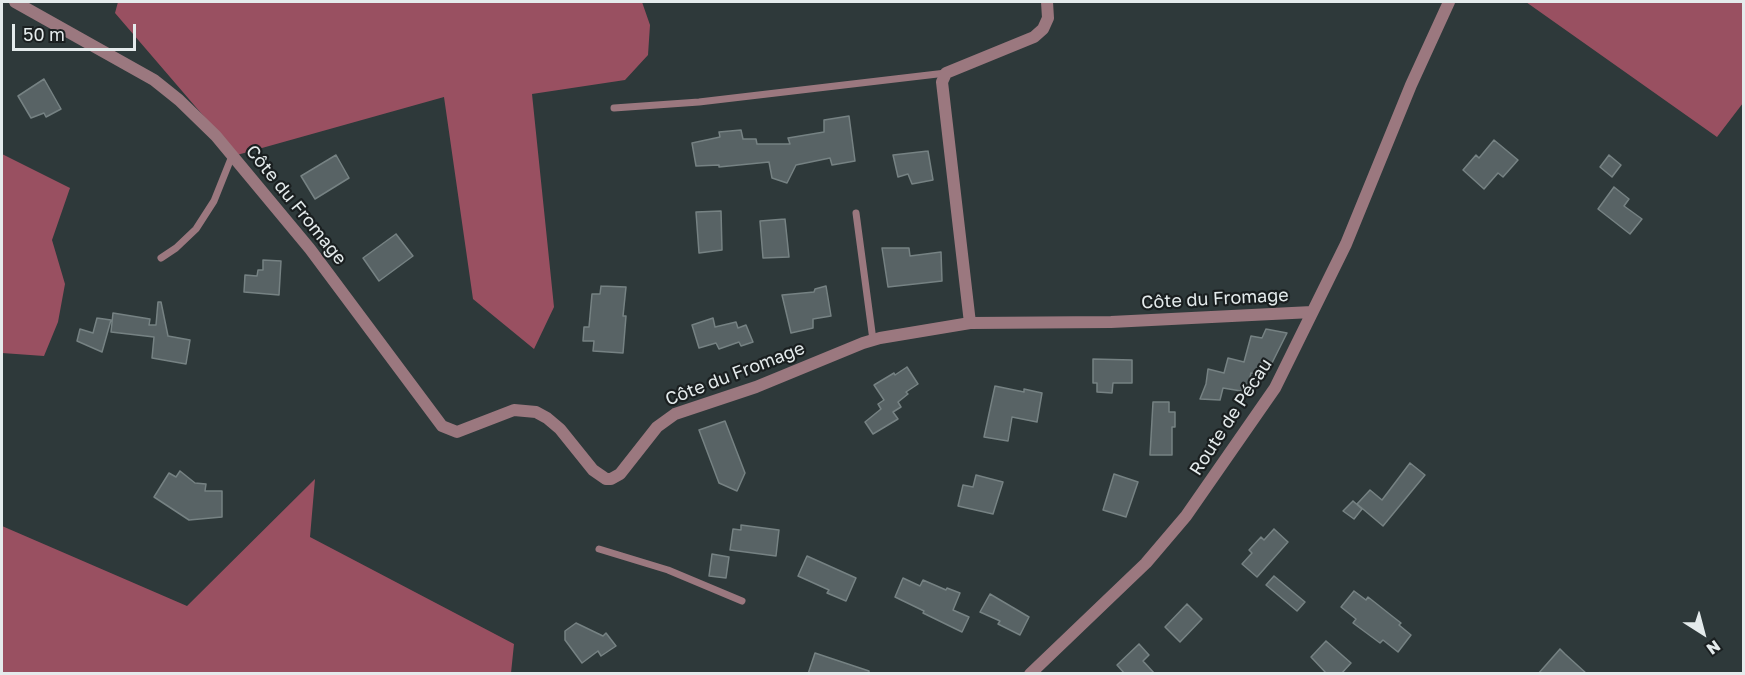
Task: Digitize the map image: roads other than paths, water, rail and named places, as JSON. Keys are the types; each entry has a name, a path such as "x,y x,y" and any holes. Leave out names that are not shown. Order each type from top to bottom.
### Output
{"street":[{"name":"Côte du Fromage","path":"15,2 154,80 179,100 232,156 310,249 442,426 457,432 514,410 536,412 560,429 593,470 606,479 620,474 657,427 675,414 756,387 873,340 970,323 1111,322 1312,312"},
{"path":"970,323 942,82 946,73 1034,37 1043,29 1048,18 1047,2"},
{"name":"Route de Pécau","path":"1030,674 1146,563 1186,516 1275,388 1346,244 1410,85 1449,2"}],"lane":[{"path":"615,108 699,102 946,73"},
{"path":"161,258 177,248 196,229 214,201 232,156"},
{"path":"855,213 873,340"},
{"path":"599,549 668,570 742,602"}]}
